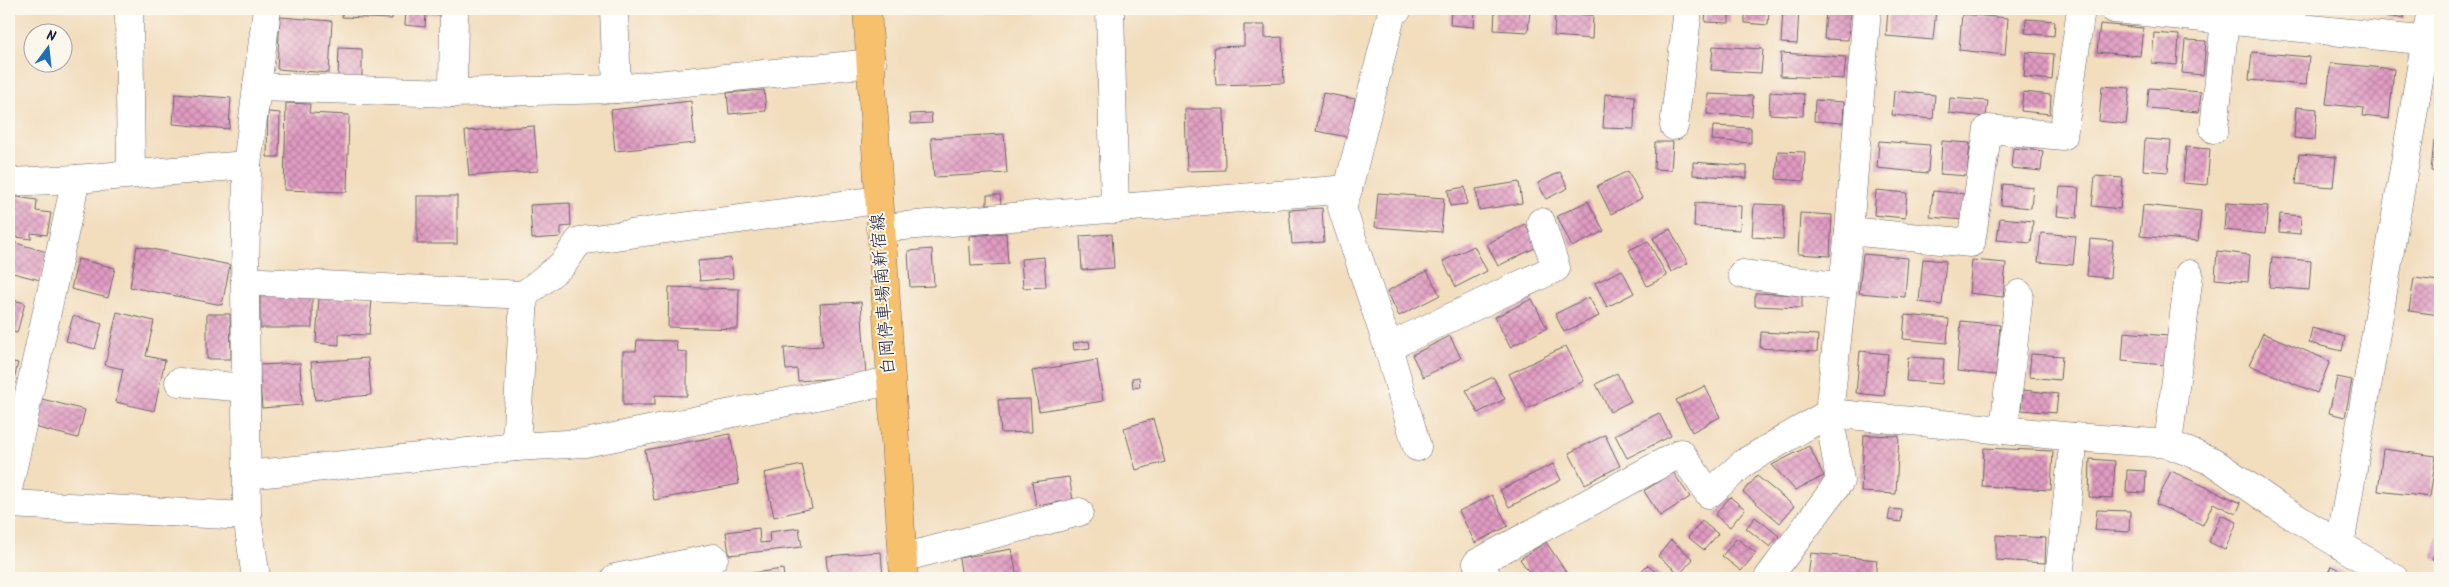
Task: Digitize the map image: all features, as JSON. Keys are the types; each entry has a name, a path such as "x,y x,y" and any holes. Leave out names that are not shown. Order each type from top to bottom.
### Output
{"main road":[{"name":"白岡停車場南新宿線","path":"867,9 872,63 878,200 902,568"}],"street":[{"path":"129,9 131,174"},
{"path":"256,578 247,516 245,281 247,164 267,9"},
{"path":"453,93 454,9"},
{"path":"614,9 617,89"},
{"path":"1110,9 1115,209"},
{"path":"1674,126 1688,9"},
{"path":"1768,578 1840,480 1828,413 1849,231 1867,9"},
{"path":"1849,231 1972,243 1988,129 2063,136 2081,9"},
{"path":"2123,9 2220,16 2433,41"},
{"path":"2340,545 2433,41 2431,9"},
{"path":"1390,10 1348,190 1342,208 1388,347 1417,447"},
{"path":"2214,129 2220,16"},
{"path":"257,87 453,93 617,89 872,63"},
{"path":"9,182 76,179 247,164"},
{"path":"9,485 76,179"},
{"path":"880,228 1348,190"},
{"path":"245,281 524,295 563,264 579,241 878,200"},
{"path":"1388,347 1556,268 1541,222"},
{"path":"1742,274 1843,286"},
{"path":"2168,444 2189,274"},
{"path":"2004,430 2020,294"},
{"path":"516,447 524,295"},
{"path":"247,476 516,447 585,443 890,381"},
{"path":"179,382 246,388"},
{"path":"1488,578 1478,563 1681,453 1709,494 1745,462 1828,413 2074,438 2168,444 2212,461 2394,578"},
{"path":"2059,578 2074,438"},
{"path":"9,504 247,516"},
{"path":"902,568 1079,512"},
{"path":"615,578 714,558"}],"building":[{"path":"283,9 334,9 334,14 283,11"},
{"path":"343,9 393,9 392,19 342,17"},
{"path":"406,9 447,9 447,15 426,14 425,27 405,25"},
{"path":"1451,9 1475,9 1474,27 1450,25"},
{"path":"1495,9 1530,10 1528,32 1494,30"},
{"path":"1706,9 1729,9 1729,23 1705,22"},
{"path":"1745,9 1769,9 1768,25 1745,23"},
{"path":"1783,9 1799,9 1797,44 1781,43"},
{"path":"1826,9 1850,9 1848,40 1824,39"},
{"path":"1888,9 1936,9 1933,40 1886,36"},
{"path":"2387,9 2404,9 2404,18 2386,16"},
{"path":"1555,13 1593,15 1592,39 1554,36"},
{"path":"1962,14 2008,18 2005,55 1959,50"},
{"path":"280,17 332,21 329,73 277,69"},
{"path":"2026,19 2055,21 2054,36 2025,33"},
{"path":"2100,24 2143,28 2140,56 2097,52"},
{"path":"1244,25 1265,25 1265,38 1282,37 1284,83 1216,85 1214,47 1244,46"},
{"path":"2154,33 2179,35 2177,65 2152,63"},
{"path":"2185,40 2206,41 2203,75 2182,73"},
{"path":"1713,46 1763,49 1761,73 1711,70"},
{"path":"339,48 362,49 362,78 338,78"},
{"path":"2026,52 2054,54 2052,80 2024,77"},
{"path":"2252,52 2309,57 2306,85 2249,80"},
{"path":"1781,53 1846,57 1844,79 1780,76"},
{"path":"2331,63 2394,69 2389,119 2363,116 2364,108 2326,104"},
{"path":"2102,86 2130,88 2126,124 2099,121"},
{"path":"2149,88 2201,92 2199,112 2147,108"},
{"path":"764,90 766,111 729,114 727,93"},
{"path":"1894,91 1935,95 1933,119 1892,115"},
{"path":"1770,92 1804,94 1803,116 1769,114"},
{"path":"2023,92 2051,95 2050,114 2021,111"},
{"path":"1323,93 1355,99 1348,137 1316,131"},
{"path":"175,94 231,98 229,129 173,124"},
{"path":"1605,94 1635,96 1634,129 1603,128"},
{"path":"1708,94 1753,96 1752,116 1707,114"},
{"path":"1950,98 1988,101 1986,117 1949,113"},
{"path":"1815,100 1844,102 1843,123 1814,121"},
{"path":"691,101 695,143 615,151 611,110"},
{"path":"286,103 310,104 309,113 349,115 347,192 284,190"},
{"path":"2296,107 2317,109 2315,140 2294,138"},
{"path":"1185,109 1224,109 1225,170 1187,171"},
{"path":"268,112 280,113 279,157 267,157"},
{"path":"931,113 932,123 911,124 910,114"},
{"path":"534,126 538,171 469,176 465,131"},
{"path":"1713,126 1751,128 1751,143 1712,140"},
{"path":"1004,134 1007,173 934,177 931,138"},
{"path":"2145,139 2171,141 2168,172 2143,170"},
{"path":"1879,141 1930,145 1928,173 1877,168"},
{"path":"1942,141 1970,143 1967,176 1940,174"},
{"path":"2434,141 2440,142 2440,172 2431,171"},
{"path":"1655,142 1673,142 1671,170 1654,169"},
{"path":"2186,147 2210,149 2207,185 2183,183"},
{"path":"2013,148 2043,151 2041,171 2011,168"},
{"path":"1778,151 1805,152 1804,181 1776,179"},
{"path":"2299,154 2336,157 2333,187 2296,184"},
{"path":"1693,162 1747,166 1747,178 1693,175"},
{"path":"1628,171 1642,198 1611,214 1597,186"},
{"path":"1560,172 1568,188 1546,199 1538,183"},
{"path":"2095,176 2123,178 2120,209 2092,206"},
{"path":"1519,182 1522,203 1479,210 1476,189"},
{"path":"2003,184 2033,187 2031,208 2001,205"},
{"path":"1465,187 1467,204 1450,206 1448,190"},
{"path":"2060,187 2079,188 2077,218 2057,216"},
{"path":"1876,190 1907,193 1905,218 1874,215"},
{"path":"1933,191 1966,194 1964,220 1930,217"},
{"path":"1378,193 1444,198 1441,232 1375,227"},
{"path":"987,195 1000,195 1001,205 987,206"},
{"path":"10,196 37,200 36,211 51,213 47,235 31,233 31,239 9,236"},
{"path":"417,196 457,196 457,244 417,244"},
{"path":"1588,201 1604,231 1572,247 1557,216"},
{"path":"570,203 571,226 561,227 561,237 532,239 530,205"},
{"path":"1695,203 1741,206 1740,230 1694,227"},
{"path":"2226,203 2268,206 2265,234 2224,230"},
{"path":"1754,204 1784,205 1783,239 1752,237"},
{"path":"2143,205 2201,211 2198,241 2140,236"},
{"path":"1322,208 1324,242 1292,244 1289,210"},
{"path":"1800,213 1832,215 1830,256 1798,254"},
{"path":"2280,214 2301,216 2300,234 2279,232"},
{"path":"2000,218 2033,221 2031,243 1997,240"},
{"path":"1525,224 1537,247 1498,266 1487,244"},
{"path":"1670,229 1688,263 1671,272 1653,238"},
{"path":"1006,233 1008,264 971,266 969,236"},
{"path":"2041,233 2076,236 2073,265 2038,262"},
{"path":"1112,234 1114,268 1082,270 1080,236"},
{"path":"2090,239 2113,241 2110,278 2087,276"},
{"path":"9,241 47,252 40,280 9,272"},
{"path":"1648,241 1667,276 1647,286 1629,250"},
{"path":"137,246 230,265 222,305 130,287"},
{"path":"1474,246 1487,271 1456,287 1443,261"},
{"path":"932,249 934,286 910,287 908,251"},
{"path":"2217,251 2250,255 2248,282 2215,279"},
{"path":"1863,254 1908,258 1905,297 1859,293"},
{"path":"1044,257 1046,287 1023,288 1021,259"},
{"path":"2272,257 2311,261 2309,290 2269,287"},
{"path":"731,258 733,278 700,281 698,261"},
{"path":"78,259 115,268 108,298 71,289"},
{"path":"1923,259 1946,261 1942,305 1919,302"},
{"path":"1972,260 2006,263 2003,297 1969,293"},
{"path":"1622,270 1634,293 1607,307 1595,283"},
{"path":"1427,271 1440,295 1399,316 1387,291"},
{"path":"2414,278 2440,281 2440,315 2409,311"},
{"path":"669,287 739,289 738,329 668,327"},
{"path":"1755,293 1802,295 1802,308 1755,306"},
{"path":"260,294 312,294 312,328 260,328"},
{"path":"319,296 372,299 369,335 339,334 339,345 316,343"},
{"path":"1589,297 1599,316 1564,332 1555,314"},
{"path":"9,299 25,303 17,333 9,331"},
{"path":"1532,299 1547,328 1510,347 1495,317"},
{"path":"861,302 866,376 798,381 797,369 786,370 784,348 823,346 820,304"},
{"path":"117,312 154,321 146,356 165,360 154,411 116,402 123,369 105,365"},
{"path":"207,314 230,314 231,359 207,359"},
{"path":"1905,315 1949,319 1947,343 1903,339"},
{"path":"73,316 102,324 95,349 66,341"},
{"path":"1961,321 2000,325 1996,375 1957,371"},
{"path":"2312,328 2345,337 2342,351 2309,343"},
{"path":"1761,332 1818,335 1817,352 1760,348"},
{"path":"2124,332 2168,336 2165,365 2122,361"},
{"path":"2263,333 2330,361 2317,393 2249,365"},
{"path":"1450,336 1461,358 1423,377 1412,355"},
{"path":"637,340 676,341 677,351 687,352 687,396 655,395 655,405 623,405 623,351 636,351"},
{"path":"1089,341 1090,348 1074,350 1073,343"},
{"path":"1566,346 1584,381 1527,409 1509,374"},
{"path":"1860,351 1888,354 1884,396 1856,393"},
{"path":"2031,354 2062,356 2060,380 2029,377"},
{"path":"1908,357 1944,359 1942,384 1906,381"},
{"path":"368,358 371,395 315,400 311,362"},
{"path":"1097,360 1103,401 1039,411 1032,371"},
{"path":"9,361 18,363 9,401"},
{"path":"300,363 302,405 262,408 259,365"},
{"path":"1617,373 1631,401 1610,412 1596,384"},
{"path":"1139,377 1140,387 1133,388 1132,378"},
{"path":"1493,377 1505,399 1478,413 1466,390"},
{"path":"2337,377 2352,380 2345,417 2329,413"},
{"path":"1705,386 1720,417 1692,432 1676,400"},
{"path":"2023,390 2058,394 2056,413 2021,410"},
{"path":"42,399 85,410 78,438 34,427"},
{"path":"1030,399 1032,432 1001,433 998,400"},
{"path":"1659,413 1671,436 1627,458 1615,435"},
{"path":"1153,419 1165,462 1136,470 1124,428"},
{"path":"730,434 739,484 654,500 645,450"},
{"path":"1605,435 1620,466 1585,484 1569,453"},
{"path":"1864,435 1899,436 1896,494 1861,492"},
{"path":"1809,446 1824,476 1795,490 1772,465"},
{"path":"1984,448 2053,451 2051,490 1982,486"},
{"path":"2383,449 2436,456 2430,497 2378,491"},
{"path":"2090,459 2115,461 2113,498 2089,497"},
{"path":"1553,464 1561,480 1509,507 1500,490"},
{"path":"802,465 812,508 774,517 764,473"},
{"path":"2127,470 2146,471 2145,493 2126,492"},
{"path":"2171,471 2241,503 2236,514 2213,503 2203,525 2156,504"},
{"path":"1673,472 1690,497 1660,516 1644,491"},
{"path":"1757,476 1794,506 1780,523 1743,492"},
{"path":"1069,477 1073,500 1036,506 1032,482"},
{"path":"1492,495 1508,526 1475,543 1459,511"},
{"path":"1730,497 1745,509 1730,527 1715,515"},
{"path":"1890,509 1902,510 1901,522 1888,520"},
{"path":"2097,510 2130,511 2129,532 2095,530"},
{"path":"2221,515 2237,522 2225,550 2209,542"},
{"path":"1755,517 1779,536 1770,547 1746,528"},
{"path":"1702,521 1718,534 1704,550 1688,537"},
{"path":"759,528 760,543 770,542 769,532 799,528 802,547 729,555 726,532"},
{"path":"2440,532 2440,561 2432,559"},
{"path":"1996,535 2046,538 2045,563 1996,560"},
{"path":"1737,538 1756,553 1741,571 1722,556"},
{"path":"1671,540 1693,559 1680,574 1658,556"},
{"path":"1546,542 1566,572 1556,578 1533,578 1520,559"},
{"path":"1012,549 1017,578 962,578 959,558"},
{"path":"881,552 883,578 828,578 826,556"},
{"path":"1811,553 1877,560 1875,578 1808,578"},
{"path":"1647,565 1663,578 1635,578"},
{"path":"2331,566 2359,578 2326,578"},
{"path":"783,569 784,578 722,578 722,577"}]}
